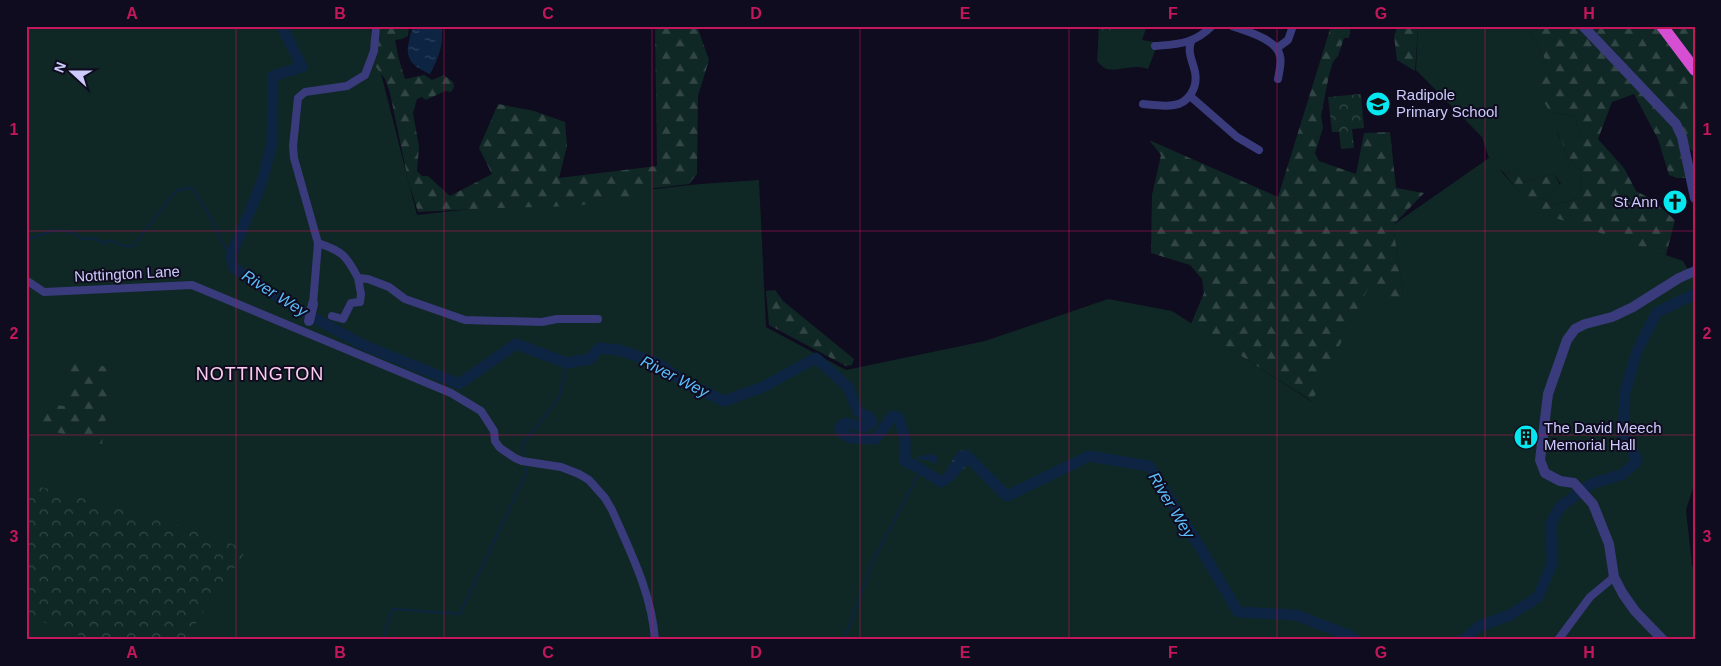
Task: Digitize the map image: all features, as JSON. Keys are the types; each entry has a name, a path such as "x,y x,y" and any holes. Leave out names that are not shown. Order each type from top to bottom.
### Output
{"highway":[{"path":"1662,26 1695,70"}],"street":[{"path":"302,330 309,321 313,304 318,242 294,158 293,146 298,98 305,92 347,86 365,75 374,51 376,26"},
{"path":"1155,46 1190,42 1212,26"},
{"path":"1232,26 1261,37 1277,48 1280,55 1278,79"},
{"path":"1277,48 1288,40 1293,26"},
{"path":"1583,26 1676,124 1682,137 1695,198"},
{"path":"1143,104 1176,105 1190,96 1196,78 1189,47 1190,42"},
{"path":"1190,96 1237,137 1259,150"},
{"path":"318,242 338,250 350,262 358,278 362,294 360,302 351,303 343,319 332,316"},
{"path":"1663,640 1635,611 1614,577 1610,550 1593,504 1574,483 1560,481 1550,476 1542,468 1540,460 1548,394 1567,340 1575,328 1633,307 1679,278 1695,271"},
{"path":"358,278 368,279 389,287 405,299 465,320 542,322 556,319 598,318"},
{"name":"Nottington Lane","path":"26,280 44,292 192,285 451,394 481,411 494,431 495,440 500,448 522,461 561,467 589,480 609,504 647,594 654,622 655,640"},
{"path":"1558,640 1590,597 1614,577"}],"green space":[{"path":"26,26 370,26 417,215 700,184 759,180 766,327 846,370 985,341 1108,299 1172,311 1311,401 1368,287 1403,293 1393,225 1489,158 1482,137 1416,70 1418,26 1526,26 1546,61 1539,92 1550,112 1575,116 1581,138 1557,132 1568,157 1582,172 1581,198 1551,205 1542,198 1561,184 1554,174 1525,182 1517,172 1504,173 1499,169 1535,209 1683,261 1695,281 1695,482 1686,510 1692,565 1695,569 1695,640 26,640"},
{"path":"378,26 409,26 408,36 395,40 405,79 424,75 432,80 444,75 453,82 454,87 451,92 445,91 426,100 422,97 417,99 413,113 419,147 417,171 422,176 428,176 450,196 492,174 479,148 498,104 534,111 565,122 567,146 559,178 657,166 655,26 697,26 709,60 698,96 697,174 689,184 655,188 626,198 576,206 418,212 408,180 390,93 385,79 376,67"},
{"path":"1099,26 1147,26 1142,40 1155,42 1155,51 1148,69 1137,67 1112,70 1102,66 1097,61"},
{"path":"1099,26 1112,26 1111,34 1103,44 1099,40"},
{"path":"1331,26 1351,26 1349,38 1344,38 1329,75 1321,116 1323,128 1315,153 1319,161 1356,174 1364,133 1390,132 1396,188 1424,193 1393,225 1403,293 1391,309 1368,288 1312,401 1191,324 1204,293 1202,279 1190,265 1151,253 1152,195 1161,155 1149,140 1278,197"},
{"path":"1398,26 1418,26 1415,71 1397,60 1394,36"},
{"path":"1526,26 1695,26 1695,153 1688,147 1680,150 1686,178 1677,178 1669,175 1658,139 1634,94 1612,102 1598,139 1624,168 1636,191 1651,199 1675,220 1666,255 1535,211 1504,173 1517,172 1525,182 1554,174 1560,185 1542,198 1551,205 1581,198 1582,172 1568,157 1557,131 1581,138 1575,116 1550,112 1538,92 1546,61"},
{"path":"1361,94 1364,128 1352,129 1354,148 1341,149 1339,132 1332,132 1328,97"},
{"path":"775,290 783,301 854,359 852,365 846,366 769,325 766,291"},
{"path":"70,360 113,368 102,444 36,427 41,403 64,406"},
{"path":"26,485 45,488 200,531 247,550 184,640 91,640 26,617"}],"water":[{"path":"415,26 441,26 441,45 430,74 419,69 409,58 409,41"},
{"path":"965,450 972,460 955,478 950,476 946,471 958,451"},
{"path":"930,454 937,456 935,464 929,460 918,460 917,457"}],"waterway":[{"name":"River Wey","path":"282,26 302,67 273,76 272,143 262,182 231,256 234,268 289,304 361,344 459,384 516,344 567,363 590,359 599,348 619,350 657,363 686,383 724,401 763,387 816,358 848,387 858,412 869,417 872,422 865,427 845,423 840,427 843,434 851,438 875,439 893,416 899,418 905,439 905,461 941,482 951,475 966,455 1007,496 1089,456 1149,466 1238,612 1296,615 1356,640"},
{"path":"26,240 54,230 72,232 83,239 92,238 105,243 112,240 122,246 133,246 176,191 192,188 203,204 231,256"},
{"name":"River Wey","path":"1463,640 1480,626 1510,615 1538,597 1552,564 1551,523 1560,507 1591,484 1623,474 1637,461 1623,435 1625,392 1637,351 1657,312 1695,294"},
{"path":"524,455 522,445 559,398 567,363"},
{"path":"383,640 392,609 460,614 527,471 527,467"},
{"path":"844,640 873,561 921,469"}],"place":[{"name":"Radipole Primary School","path":"1378,104"},
{"name":"St Ann","path":"1675,202"},
{"name":"The David Meech Memorial Hall","path":"1526,437"}],"district":[{"name":"NOTTINGTON","path":"260,374"}]}
